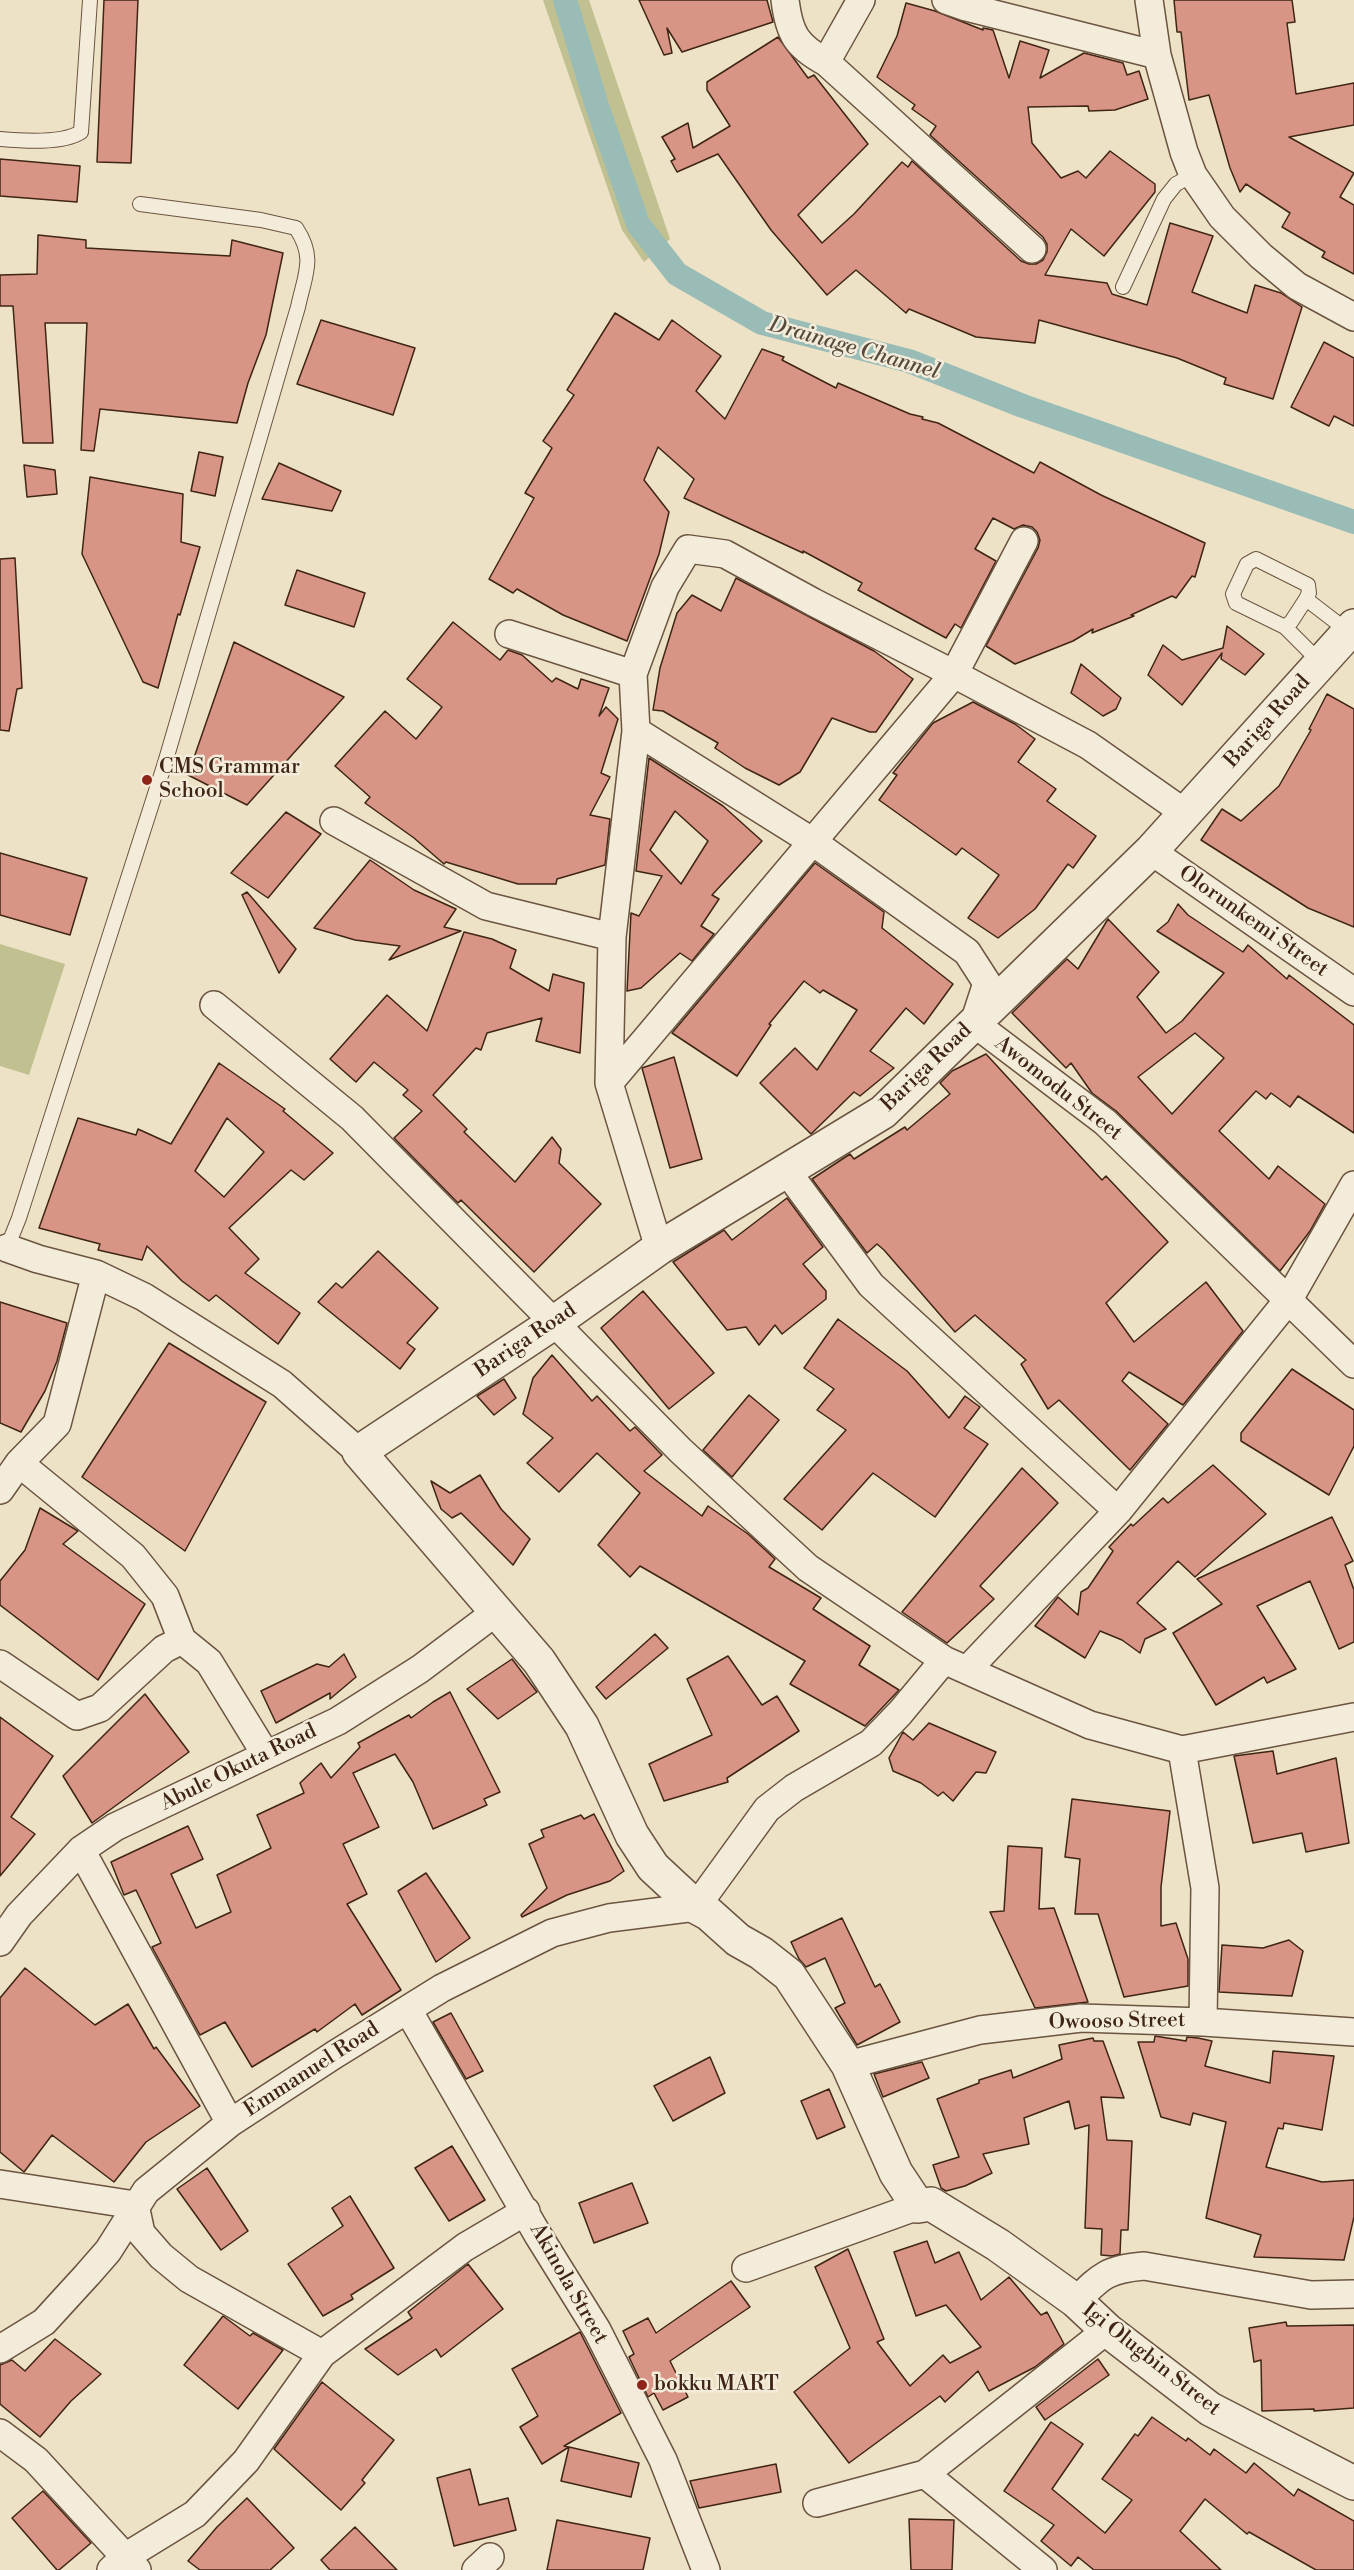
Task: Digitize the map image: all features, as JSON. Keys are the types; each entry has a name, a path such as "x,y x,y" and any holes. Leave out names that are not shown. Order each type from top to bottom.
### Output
{"street":[{"path":"785,0 788,25 807,52 826,62 1032,249"},
{"path":"826,62 861,0"},
{"path":"946,0 1157,55"},
{"path":"1149,0 1157,55 1184,152 1193,175 1222,217 1260,256 1298,286 1354,316"},
{"path":"609,1083 954,674 1024,541"},
{"path":"659,1248 609,1083 612,937 636,731 633,674 665,587 688,549 725,554 1088,745 1185,813"},
{"name":"Bariga Road","path":"359,1452 555,1322 659,1248 883,1112 1152,851 1351,629"},
{"path":"509,634 633,674"},
{"name":"Awomodu Street","path":"636,731 813,842 967,952 987,983 974,1023 1105,1122 1354,1364"},
{"path":"334,821 486,906 612,937"},
{"name":"Olorunkemi Street","path":"1152,851 1354,992"},
{"path":"214,1005 352,1118 681,1451 808,1568 955,1665 1090,1725 1182,1750 1354,1717"},
{"path":"786,1170 871,1285 1118,1511"},
{"path":"696,1907 767,1809 794,1788 871,1743 900,1713 955,1665 1118,1511 1289,1299 1354,1185"},
{"path":"4,1247 38,1259 96,1274 144,1297 282,1384 359,1452 539,1661 582,1726 632,1834 653,1867 696,1907 709,1914 738,1941 761,1953 789,1975 848,2065 896,2173 918,2206 746,2268"},
{"path":"0,1490 20,1463 57,1424 96,1274"},
{"path":"20,1463 133,1557 165,1596 182,1640 209,1662 266,1755"},
{"name":"Abule Okuta Road","path":"2,1934 81,1850 115,1827 347,1715 420,1669 496,1612"},
{"path":"0,1664 77,1716 100,1708 164,1649 182,1640"},
{"path":"1182,1750 1205,1888 1203,2022"},
{"path":"81,1850 230,2123"},
{"name":"Emmanuel Road","path":"0,2349 44,2322 108,2251 135,2205 146,2191 230,2123 442,1988 496,1958 552,1933 609,1918 696,1907"},
{"name":"Akinola Street","path":"408,2010 597,2330 663,2460 706,2570"},
{"name":"Owooso Street","path":"848,2065 980,2030 1082,2018 1203,2022 1354,2032"},
{"path":"0,2184 135,2205 141,2233 161,2256 189,2279 322,2354"},
{"name":"Igi Olugbin Street","path":"918,2206 931,2204 998,2245 1076,2301 1107,2330 1210,2409 1354,2483"},
{"path":"0,2433 36,2460 124,2566 195,2514 246,2462 322,2354 465,2247 526,2211"},
{"path":"1076,2301 1102,2275 1123,2268 1144,2266 1311,2295 1354,2294"},
{"path":"817,2503 925,2474 1107,2330"},
{"path":"925,2474 1043,2570"}],"lane":[{"path":"0,139 28,141 73,137 81,132 90,0"},
{"path":"1123,287 1164,199 1176,184 1193,175"},
{"path":"4,1247 20,1218 165,763 298,307 309,257 305,241 296,228 261,220 141,204"},
{"path":"1285,627 1291,622 1306,599 1309,593 1308,585 1256,559 1247,564 1233,594 1236,603 1285,627 1321,663"},
{"path":"1306,599 1351,629"}],"shaded area":[{"path":"543,0 589,0 670,239 644,262 622,230"},
{"path":"0,944 65,964 29,1075 0,1066"}],"building":[{"path":"104,0 138,0 131,163 97,162"},
{"path":"639,0 767,0 773,22 682,52 667,28 672,53 664,55"},
{"path":"1174,0 1292,0 1295,22 1287,23 1296,94 1354,83 1354,125 1289,137 1354,173 1340,197 1354,205 1354,274 1322,257 1325,252 1282,227 1290,213 1246,184 1240,192 1230,168 1209,95 1189,100 1181,32 1177,32"},
{"path":"906,3 935,11 983,30 983,28 993,30 1009,78 1020,41 1049,50 1040,78 1084,53 1123,63 1127,75 1139,71 1148,99 1115,110 1089,111 1088,106 1028,107 1032,143 1061,178 1078,171 1086,178 1110,151 1155,184 1155,192 1104,256 1071,229 1045,275 1107,283 1112,294 1147,305 1170,223 1213,236 1192,292 1247,313 1255,285 1281,293 1302,307 1273,399 1224,384 1226,378 1177,358 1039,320 1035,343 976,337 909,309 906,313 856,270 827,295 771,230 718,154 677,172 671,161 675,159 662,137 688,123 693,148 730,126 707,90 707,82 778,37 808,78 814,75 868,144 798,215 822,243 854,214 902,162 908,167 912,161 1021,261 1036,264 1043,260 1047,252 1047,244 1043,237 930,135 936,126 912,109 915,105 877,77 897,36"},
{"path":"0,159 80,166 77,202 0,196"},
{"path":"38,235 86,240 86,248 230,256 232,240 283,253 266,335 248,383 237,423 100,409 94,451 81,450 87,323 45,323 53,443 23,443 13,306 0,306 0,275 37,274"},
{"path":"615,313 659,340 672,320 721,356 696,391 725,419 762,349 784,357 782,360 836,388 838,383 910,414 923,417 922,419 938,423 1034,473 1040,462 1101,495 1205,543 1195,577 1192,576 1176,598 1172,596 1131,615 1134,616 1092,633 1093,629 1073,641 1015,664 986,646 1038,548 1040,540 1032,527 1023,525 1014,529 993,518 975,549 996,561 961,628 955,624 946,638 858,590 862,583 803,551 803,553 684,498 694,479 658,447 644,480 669,512 659,554 627,641 563,615 517,589 513,593 489,579 534,498 525,493 552,448 543,441 574,395 567,390"},
{"path":"321,320 415,348 393,415 297,384"},
{"path":"1324,342 1354,358 1354,426 1334,416 1329,426 1291,407"},
{"path":"199,452 223,457 215,496 191,491"},
{"path":"279,463 341,491 332,511 262,499"},
{"path":"24,465 55,470 57,494 27,497"},
{"path":"90,477 183,494 181,542 200,547 180,615 178,614 158,688 143,682 82,554"},
{"path":"15,558 22,688 17,689 9,731 0,730 0,559"},
{"path":"297,570 365,593 354,627 285,605"},
{"path":"736,578 874,651 913,679 876,732 870,732 832,718 800,772 779,785 745,768 715,748 718,743 663,711 653,710 660,668 677,613 692,595 721,611"},
{"path":"453,622 500,660 508,650 522,655 552,682 556,678 578,689 581,679 609,688 599,716 606,707 618,719 601,773 610,777 590,815 610,819 605,865 557,879 556,884 518,884 446,862 444,864 414,838 365,803 370,797 335,766 385,711 416,739 442,707 407,679"},
{"path":"1227,626 1264,654 1245,675 1221,659 1222,653 1182,705 1148,675 1163,645 1182,660 1223,648"},
{"path":"234,642 344,697 247,805 188,775"},
{"path":"1081,664 1121,698 1116,709 1103,716 1071,693"},
{"path":"1327,694 1354,709 1354,927 1308,908 1201,840 1222,809 1241,821 1279,786 1311,730 1309,729"},
{"path":"973,702 1015,724 1035,739 1018,762 1056,789 1047,801 1096,836 1073,868 1068,864 1035,909 998,938 968,918 999,875 962,848 956,855 879,800 897,775 893,773 933,723"},
{"path":"649,758 723,806 762,841 712,895 719,899 701,926 714,934 692,961 680,953 641,988 627,991 631,913 639,916 662,876 636,871","holes":["675,811 708,841 681,884 650,850"]},
{"path":"286,812 321,834 268,898 231,873"},
{"path":"0,853 87,878 70,935 0,915"},
{"path":"370,860 414,890 456,909 444,927 461,931 389,960 400,946 355,940 314,928"},
{"path":"815,863 884,912 882,928 953,984 924,1024 906,1008 870,1051 894,1068 860,1096 854,1092 811,1134 760,1083 795,1048 817,1070 857,1010 823,990 820,993 804,981 769,1024 771,1025 737,1076 672,1033"},
{"path":"247,892 296,949 279,973 242,895"},
{"path":"1178,904 1188,915 1243,952 1248,945 1287,979 1289,975 1354,1025 1354,1133 1298,1096 1290,1107 1271,1093 1266,1099 1256,1091 1219,1131 1269,1179 1278,1166 1325,1204 1310,1231 1280,1271 1116,1111 1092,1093 1071,1063 1066,1068 1012,1013 1067,959 1078,969 1108,919 1159,972 1137,997 1166,1033 1182,1021 1224,973 1157,931 1168,922","holes":["1195,1033 1224,1058 1172,1114 1138,1077"]},
{"path":"464,932 492,939 516,950 510,968 549,991 553,974 584,983 580,1053 536,1041 542,1018 487,1033 481,1050 476,1048 433,1095 467,1129 464,1132 515,1182 552,1137 561,1149 559,1163 601,1204 534,1272 461,1200 458,1203 394,1138 422,1111 403,1095 408,1090 374,1062 356,1082 330,1059 387,995 427,1031"},
{"path":"986,1054 1102,1180 1106,1176 1168,1242 1106,1303 1134,1342 1206,1282 1243,1331 1183,1405 1129,1372 1122,1381 1168,1424 1130,1470 1059,1400 1048,1409 1021,1364 1026,1360 975,1315 955,1332 884,1250 877,1244 867,1253 812,1179 850,1154 854,1159 905,1127 907,1130 950,1094 940,1083 952,1071"},
{"path":"674,1057 702,1159 670,1168 642,1068"},
{"path":"219,1063 285,1109 283,1111 333,1153 304,1180 291,1170 229,1228 259,1259 245,1273 300,1313 278,1344 216,1295 209,1301 182,1281 147,1246 142,1260 98,1250 100,1244 39,1228 78,1118 136,1135 138,1129 171,1144","holes":["227,1118 264,1152 224,1197 195,1171"]},
{"path":"787,1198 823,1247 803,1264 826,1291 826,1299 782,1334 775,1325 759,1345 746,1327 727,1330 673,1262 724,1230 732,1240"},
{"path":"378,1251 438,1308 407,1343 415,1349 400,1369 318,1302 336,1283 342,1288"},
{"path":"643,1291 714,1373 669,1409 601,1328"},
{"path":"0,1302 67,1323 57,1361 45,1391 21,1432 0,1423"},
{"path":"838,1319 907,1371 949,1418 965,1396 980,1407 964,1428 988,1444 935,1517 873,1473 822,1530 784,1499 846,1430 817,1410 834,1389 804,1368"},
{"path":"169,1343 266,1402 185,1551 82,1477"},
{"path":"552,1355 592,1401 597,1396 630,1431 635,1427 662,1455 644,1471 702,1516 708,1506 748,1534 775,1559 769,1567 821,1598 813,1609 870,1646 859,1665 899,1690 865,1726 790,1684 805,1661 640,1566 630,1577 598,1545 640,1493 597,1453 559,1492 527,1463 553,1438 523,1414 533,1378"},
{"path":"1292,1369 1354,1410 1354,1446 1329,1495 1241,1441 1241,1433"},
{"path":"504,1379 516,1398 494,1415 477,1396"},
{"path":"749,1395 779,1420 732,1477 703,1450"},
{"path":"1213,1465 1266,1514 1195,1577 1178,1561 1137,1603 1166,1629 1145,1639 1140,1653 1122,1640 1100,1631 1085,1658 1035,1626 1058,1597 1078,1615 1081,1592 1088,1588 1113,1551 1109,1547 1131,1524 1133,1526 1163,1498 1168,1503"},
{"path":"1022,1468 1058,1503 980,1586 994,1599 947,1643 902,1612"},
{"path":"480,1475 501,1509 530,1539 513,1565 461,1513 452,1518 441,1509 431,1481 450,1493"},
{"path":"40,1508 78,1531 63,1544 145,1604 98,1680 0,1605 0,1581 25,1550"},
{"path":"1332,1517 1353,1561 1345,1565 1354,1590 1354,1642 1339,1649 1310,1581 1257,1606 1296,1669 1267,1683 1264,1677 1216,1705 1173,1633 1222,1604 1197,1579"},
{"path":"655,1634 668,1648 606,1699 596,1687"},
{"path":"344,1654 356,1677 330,1699 330,1693 276,1723 261,1691 317,1664 329,1667"},
{"path":"728,1656 762,1705 777,1696 799,1731 727,1778 728,1782 664,1801 649,1764 712,1735 687,1679"},
{"path":"512,1659 537,1692 498,1719 467,1689"},
{"path":"450,1692 500,1792 484,1799 487,1805 433,1829 413,1782 395,1754 353,1773 379,1827 343,1844 367,1894 347,1904 401,1990 362,2015 355,2004 317,2032 315,2029 252,2067 225,2022 200,2035 152,1947 161,1943 136,1890 124,1895 111,1862 188,1826 203,1859 171,1874 196,1928 231,1912 217,1875 271,1848 257,1815 304,1793 300,1783 321,1763 331,1778 360,1747 358,1743 409,1715 411,1718"},
{"path":"145,1694 189,1752 92,1823 63,1776"},
{"path":"0,1717 53,1756 11,1817 35,1834 0,1876"},
{"path":"929,1723 996,1752 986,1773 976,1772 953,1801 943,1792 938,1796 921,1783 893,1771 889,1758 903,1732 913,1740"},
{"path":"1273,1751 1277,1774 1336,1758 1349,1843 1306,1852 1302,1833 1253,1843 1234,1756"},
{"path":"1072,1799 1170,1811 1161,1887 1161,1926 1176,1923 1188,1959 1188,1986 1124,1997 1098,1914 1075,1914 1080,1859 1065,1857"},
{"path":"594,1814 624,1871 610,1881 567,1895 522,1917 521,1915 547,1888 529,1844 544,1837 541,1830 581,1815 584,1819"},
{"path":"1008,1846 1042,1848 1039,1909 1054,1908 1088,2002 1035,2008 990,1912 1004,1911"},
{"path":"426,1873 470,1938 436,1962 398,1891"},
{"path":"842,1918 875,1987 880,1984 900,2022 857,2045 835,2008 845,2003 825,1958 806,1967 799,1959 791,1942"},
{"path":"1289,1940 1303,1951 1292,1996 1219,1992 1222,1945 1263,1948"},
{"path":"25,1968 95,2025 128,2004 154,2049 156,2047 200,2106 146,2142 114,2182 52,2135 24,2172 0,2152 0,1998"},
{"path":"451,2013 483,2071 466,2079 433,2022"},
{"path":"1155,2036 1186,2041 1187,2037 1212,2041 1205,2066 1270,2083 1273,2051 1334,2056 1322,2130 1284,2123 1283,2129 1278,2128 1266,2167 1322,2182 1354,2180 1354,2217 1344,2260 1254,2257 1261,2235 1206,2218 1226,2122 1193,2113 1190,2125 1161,2117 1138,2042 1154,2042"},
{"path":"1093,2038 1094,2041 1103,2041 1124,2098 1101,2097 1107,2140 1132,2141 1128,2230 1121,2230 1120,2254 1112,2256 1101,2255 1102,2229 1085,2228 1089,2125 1075,2129 1069,2101 1024,2118 1029,2144 983,2154 992,2173 965,2186 946,2191 941,2188 933,2165 959,2157 937,2099 979,2083 979,2080 1011,2070 1013,2078 1062,2059 1059,2045"},
{"path":"710,2057 725,2093 673,2121 654,2086"},
{"path":"922,2062 929,2078 883,2097 874,2074"},
{"path":"829,2089 845,2127 817,2139 801,2101"},
{"path":"452,2146 485,2200 449,2221 415,2168"},
{"path":"207,2168 248,2231 221,2250 177,2189"},
{"path":"632,2183 648,2223 594,2243 579,2203"},
{"path":"350,2196 394,2268 351,2295 353,2299 323,2316 288,2264 343,2226 332,2208"},
{"path":"927,2241 935,2263 959,2252 981,2300 1009,2277 1041,2315 1047,2312 1064,2344 1035,2367 989,2391 978,2371 945,2402 940,2396 849,2463 794,2392 850,2348 815,2267 848,2249 884,2339 877,2342 910,2386 943,2355 950,2363 981,2347 946,2305 916,2316 894,2252"},
{"path":"468,2264 503,2309 441,2357 436,2349 398,2375 365,2349 412,2318 408,2312"},
{"path":"731,2281 750,2307 670,2361 688,2397 663,2410 654,2393 648,2397 629,2357 634,2354 623,2331 648,2318 656,2333"},
{"path":"223,2316 250,2336 253,2333 283,2350 238,2409 184,2365"},
{"path":"1286,2322 1287,2326 1354,2325 1354,2408 1262,2411 1261,2360 1254,2362 1249,2328"},
{"path":"580,2332 621,2413 564,2446 569,2447 542,2464 520,2427 538,2416 512,2369"},
{"path":"55,2339 101,2374 71,2401 40,2437 0,2404 0,2365 12,2360 25,2371"},
{"path":"1098,2359 1109,2375 1045,2420 1036,2407"},
{"path":"322,2382 394,2440 362,2480 365,2483 341,2510 274,2449"},
{"path":"1152,2417 1186,2441 1188,2438 1210,2455 1214,2449 1246,2473 1254,2463 1294,2496 1298,2489 1354,2521 1354,2570 1316,2570 1249,2532 1247,2534 1205,2499 1180,2531 1221,2570 1094,2570 1078,2557 1071,2566 1041,2541 1054,2525 1004,2491 1051,2422 1083,2444 1052,2489 1105,2533 1132,2500 1102,2479 1135,2434 1138,2436"},
{"path":"569,2447 639,2463 631,2497 561,2481"},
{"path":"776,2464 781,2492 699,2508 690,2481"},
{"path":"470,2469 479,2505 508,2498 516,2530 454,2546 437,2478"},
{"path":"43,2491 91,2543 59,2570 12,2518"},
{"path":"247,2498 294,2548 270,2570 200,2570 188,2561 217,2527"},
{"path":"909,2519 954,2520 952,2570 911,2570"},
{"path":"557,2520 650,2538 643,2570 547,2570"},
{"path":"355,2527 397,2570 330,2570 321,2560"}],"waterway":[{"name":"Drainage Channel","path":"565,0 597,106 638,224 677,274 762,323 909,361 1023,406 1354,522"}],"place":[{"name":"CMS Grammar School","path":"147,780"},
{"name":"bokku MART","path":"642,2385"}]}
